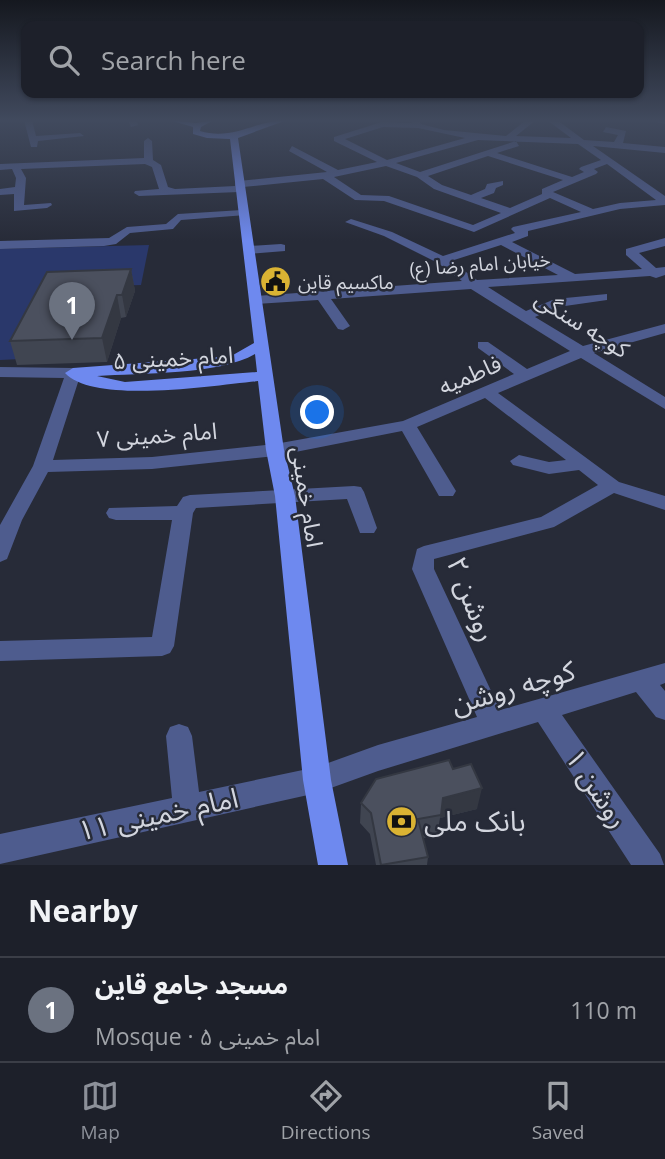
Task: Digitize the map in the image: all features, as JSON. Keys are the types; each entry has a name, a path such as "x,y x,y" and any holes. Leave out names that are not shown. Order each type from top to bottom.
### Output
{"main road":[{"name":"امام خمینی","path":"236,160 239,186 227,214 249,250 275,450 285,496 317,780 333,865"},
{"path":"73,373 220,362 238,358 262,344"},
{"name":"امام خمینی ۵","path":"73,373 103,384 125,387 267,376"}],"street":[{"path":"0,176 56,160"},
{"path":"147,160 156,165 164,189 174,192"},
{"path":"310,160 359,198 385,198 474,229 549,194 571,201 591,212"},
{"path":"380,160 420,175 455,194 510,212"},
{"path":"139,192 239,186 329,173 391,160"},
{"path":"420,175 465,160"},
{"path":"511,160 572,180"},
{"path":"549,194 546,191 593,172 583,169 602,160"},
{"path":"607,160 665,202"},
{"path":"0,167 17,170"},
{"path":"17,170 18,209 47,205"},
{"path":"470,198 490,191 491,186 499,183"},
{"path":"0,192 19,190"},
{"path":"653,192 665,190"},
{"path":"411,208 455,194"},
{"path":"519,230 591,212 665,202"},
{"path":"0,245 104,242 131,229 169,227 178,216 227,214"},
{"path":"442,260 524,234 494,220"},
{"name":"کوچه سنگی","path":"351,222 388,234 442,260 473,284 665,404"},
{"path":"502,241 572,277"},
{"path":"665,242 630,252 665,279"},
{"path":"249,250 281,248"},
{"name":"خیابان امام رضا (ع)","path":"256,300 658,271"},
{"path":"321,295 343,326"},
{"path":"526,316 555,303 602,297"},
{"name":"فاطمیه","path":"275,450 407,425 584,351 665,328"},
{"path":"483,345 527,376"},
{"name":"امام خمینی ۵","path":"0,372 73,373"},
{"path":"0,554 6,520 43,466 73,373"},
{"path":"488,393 612,486 665,503"},
{"path":"407,425 446,491"},
{"name":"امام خمینی ۷","path":"43,466 152,463 275,450"},
{"path":"520,461 549,468 583,464"},
{"name":"روشن ۲","path":"494,725 423,569 424,554 547,522 612,486"},
{"path":"0,651 162,646 183,513 190,502 354,492 367,528"},
{"path":"116,513 183,513"},
{"path":"653,677 665,709"},
{"name":"کوچه روشن","path":"317,780 378,758 653,677"},
{"name":"روشن ۱","path":"544,710 649,865"},
{"path":"179,736 187,808"},
{"name":"امام خمینی ۱۱","path":"0,849 317,780"}],"shaded area":[{"path":"149,245 141,285 54,288 21,359 0,360 0,249"}],"building":[{"path":"131,269 122,295 117,295 102,338 10,341 47,272"},
{"name":"بانک ملی","path":"449,760 453,769 471,764 482,788 443,798 441,815 418,819 428,857 381,865 371,813 361,803 376,779"}],"place":[{"name":"ماکسیم قاین","path":"275,282"},
{"name":"مسجد جامع قاین","path":"72,340"},
{"name":"بانک ملی","path":"401,821"}]}
